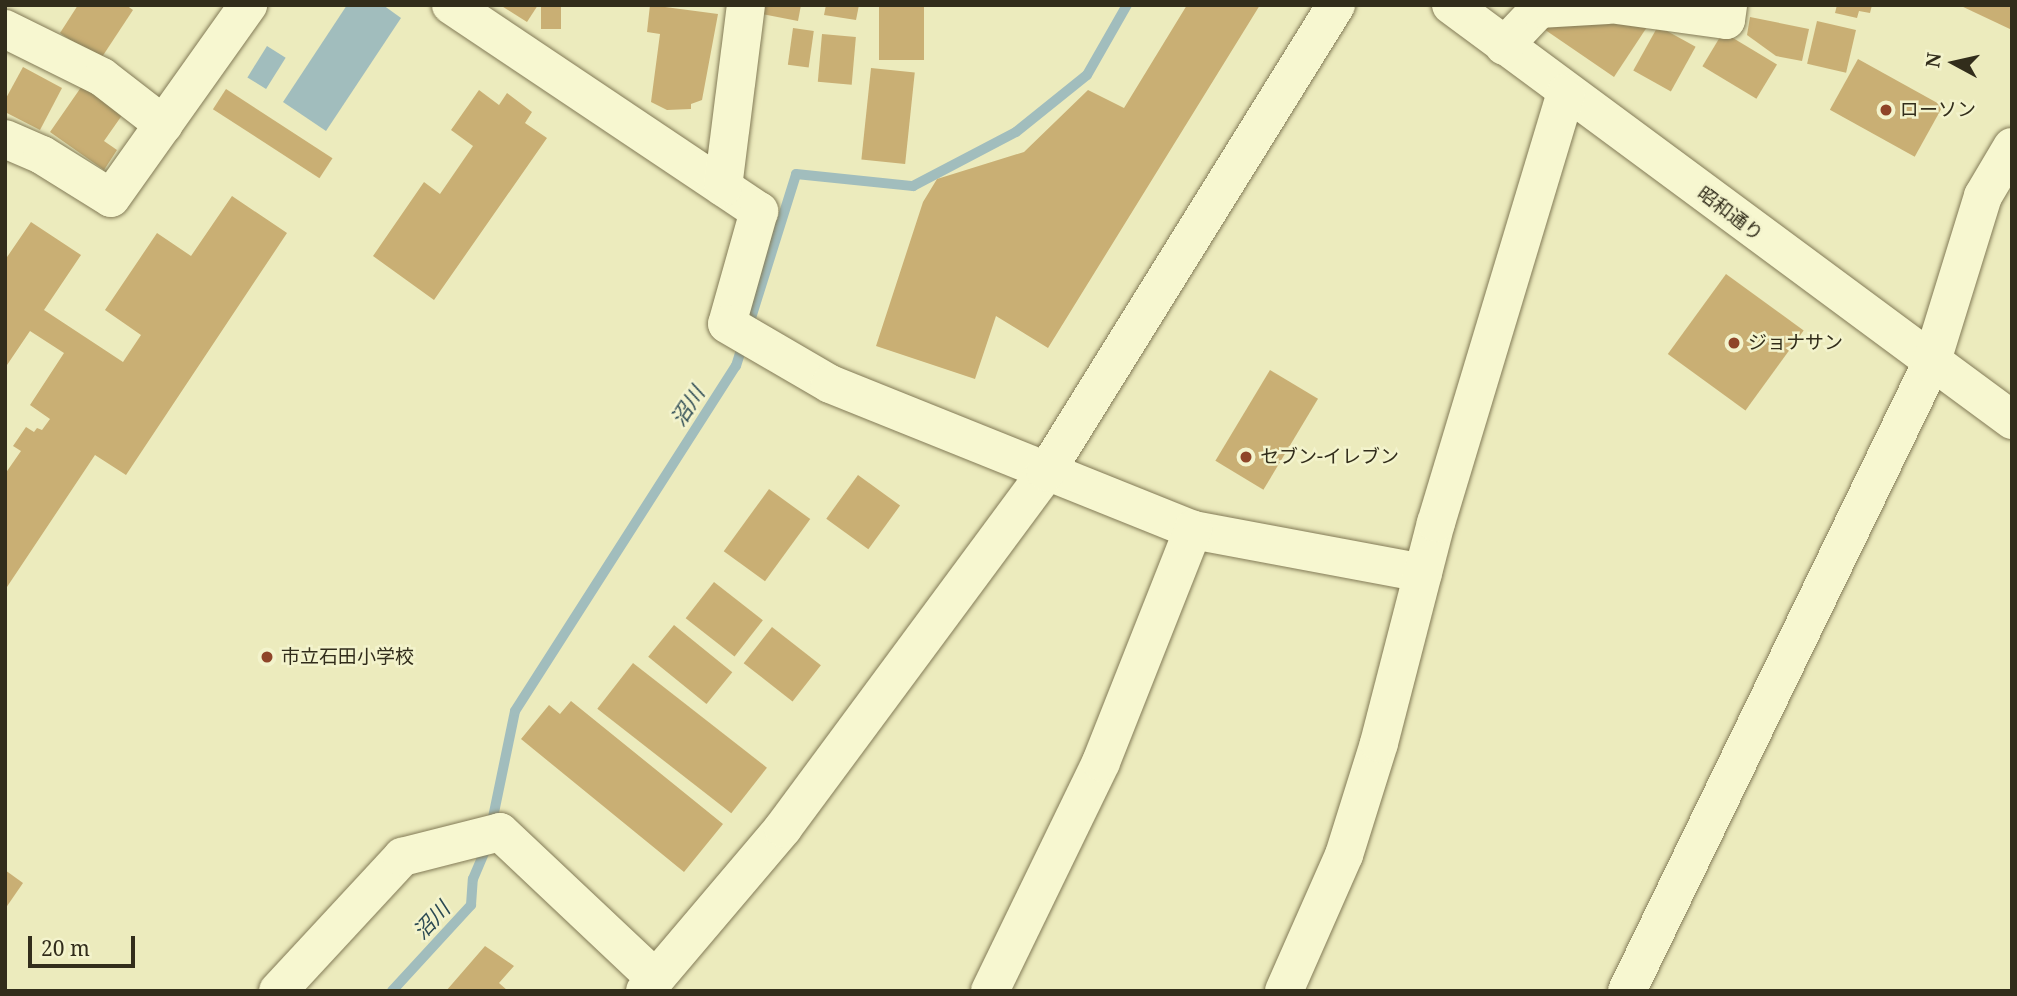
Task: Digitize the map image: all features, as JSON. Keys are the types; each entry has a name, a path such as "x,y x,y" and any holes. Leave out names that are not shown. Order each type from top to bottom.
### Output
{"street":[{"path":"5,139 42,155 111,198 248,5"},
{"path":"451,5 758,211 727,324 830,384 1193,530 1423,573"},
{"path":"723,187 746,5"},
{"path":"278,991 402,857 500,832 650,984 783,828 932,632 1046,472 1336,5"},
{"name":"昭和通り","path":"1451,5 1931,364 2012,420"},
{"path":"1504,46 1539,9 1608,5"},
{"path":"1617,5 1726,20 1728,5"},
{"path":"5,29 102,77 164,125"},
{"path":"1284,991 1343,855 1423,573 1566,93"},
{"path":"1627,991 1931,364 1983,196 2012,147"},
{"path":"990,991 1101,762 1193,530"}],"water":[{"path":"347,5 383,5 401,18 326,131 283,102"},
{"path":"267,46 286,58 266,89 247,77"}],"building":[{"path":"78,5 126,5 133,10 100,60 60,33"},
{"path":"500,5 538,5 527,22"},
{"path":"541,5 561,5 561,29 541,29"},
{"path":"650,5 718,14 702,100 691,104 691,109 667,110 651,102 660,34 647,32"},
{"path":"758,5 801,5 798,21 757,13"},
{"path":"826,5 859,5 856,20 824,15"},
{"path":"879,5 924,5 924,60 879,60"},
{"path":"1187,5 1260,5 1048,348 996,316 975,379 876,346 923,202 937,179 1024,152 1088,90 1124,108"},
{"path":"1837,5 1872,5 1870,13 1859,11 1857,18 1835,13"},
{"path":"1959,5 2012,5 2012,30"},
{"path":"1750,17 1809,29 1802,61 1776,56 1747,35"},
{"path":"1549,19 1649,24 1614,77 1538,25"},
{"path":"1817,21 1856,30 1846,73 1807,64"},
{"path":"1658,26 1696,47 1671,91 1633,71"},
{"path":"793,28 814,31 809,68 788,65"},
{"path":"1723,32 1777,64 1756,99 1702,66"},
{"path":"822,34 856,37 852,85 818,82"},
{"path":"1858,59 1943,106 1915,157 1830,110"},
{"path":"23,67 62,88 40,130 5,112 5,100"},
{"path":"871,68 915,73 905,164 861,159"},
{"path":"84,83 125,111 104,141 117,150 104,170 50,132"},
{"path":"226,89 333,158 319,178 213,109"},
{"path":"479,90 499,105 507,93 532,112 525,123 547,138 434,300 373,256 424,182 440,194 473,146 451,130"},
{"path":"232,196 287,233 126,475 95,455 5,590 5,474 21,451 13,446 26,427 34,432 37,428 42,430 50,419 30,405 64,353 30,331 5,368 5,260 31,222 81,255 44,310 123,362 141,335 105,310 157,233 191,256"},
{"path":"1726,274 1804,330 1745,411 1668,354"},
{"path":"1270,370 1318,399 1263,490 1215,461"},
{"path":"858,475 900,506 868,549 826,519"},
{"path":"769,489 810,519 765,581 724,551"},
{"path":"714,582 763,620 735,656 686,618"},
{"path":"674,625 732,672 706,704 648,657"},
{"path":"772,627 821,665 793,701 744,663"},
{"path":"633,663 767,768 731,813 597,709"},
{"path":"571,701 723,824 684,872 521,739 549,705 560,714"},
{"path":"5,870 23,883 5,909"},
{"path":"485,946 514,966 499,983 508,991 446,991"}],"waterway":[{"name":"沼川","path":"491,827 515,711 736,366 796,174 913,186 1016,132 1087,75 1127,5"},
{"name":"沼川","path":"392,991 471,905 473,879 488,843"}],"place":[{"name":"ローソン","path":"1886,110"},
{"name":"ジョナサン","path":"1734,343"},
{"name":"セブン-イレブン","path":"1246,457"},
{"name":"市立石田小学校","path":"267,657"}]}
